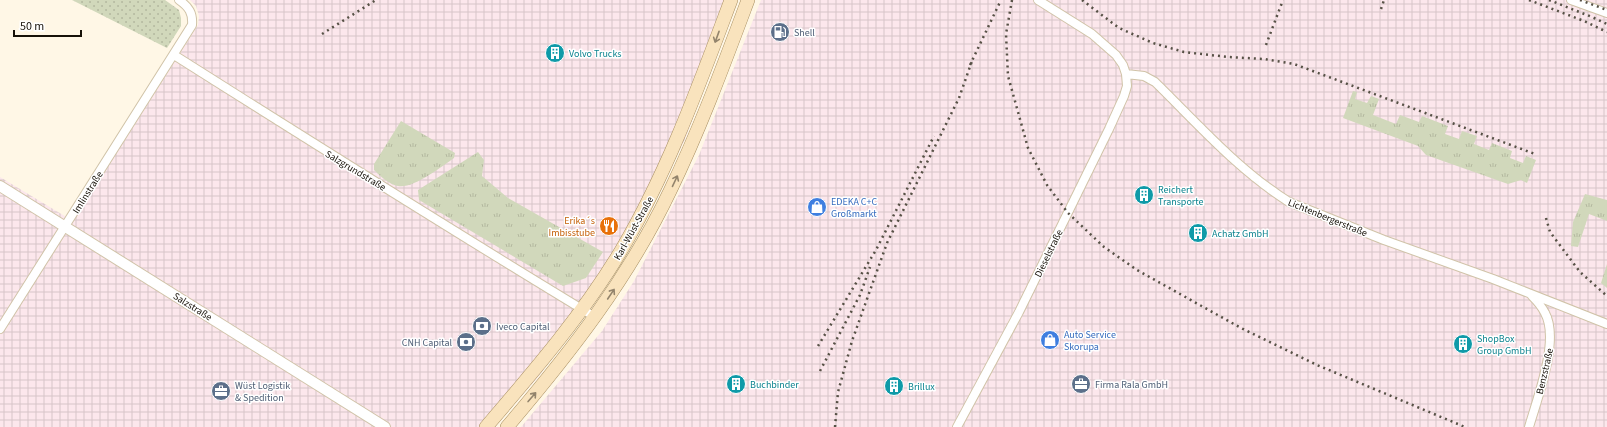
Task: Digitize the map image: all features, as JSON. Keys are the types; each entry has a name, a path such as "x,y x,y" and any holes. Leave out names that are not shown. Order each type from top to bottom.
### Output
{"main road":[{"name":"Karl-Wüst-Straße","path":"486,427 532,373 582,309 624,246 669,158 690,109 731,0"},
{"name":"Karl-Wüst-Straße","path":"507,427 580,338 641,246 670,192 690,149 748,0"}],"street":[{"path":"174,54 192,25 193,16 189,7 179,0"},
{"path":"1038,0 1092,34 1116,56 1123,65 1126,74"},
{"path":"1571,0 1607,14"},
{"name":"Imlinstraße","path":"0,329 174,54"},
{"name":"Salzgrundstraße","path":"174,54 358,172 595,317"},
{"name":"Lichtenbergerstraße","path":"1126,74 1144,76 1155,82 1236,161 1276,194 1289,202 1384,240 1607,324"},
{"name":"Dieselstraße","path":"957,427 1019,312 1080,190 1124,96 1127,86 1126,74"},
{"name":"Salzstraße","path":"0,186 385,427"},
{"name":"Benzstraße","path":"1529,427 1543,382 1551,338 1546,314 1532,295"}],"shaded area":[{"path":"190,0 737,0 685,139 642,227 601,294 538,377 494,427 0,427 0,177 73,221 198,25 199,16 196,6"},
{"path":"761,0 1607,0 1607,427 521,427 602,331 634,281 699,155"}],"green space":[{"path":"72,0 165,0 179,10 181,26 167,48"},
{"path":"1353,91 1357,92 1355,99 1367,103 1371,96 1379,99 1373,115 1396,124 1400,115 1419,122 1422,116 1448,126 1445,134 1459,139 1462,131 1477,136 1474,144 1489,150 1492,143 1512,151 1510,158 1523,163 1526,156 1536,160 1527,183 1521,180 1508,184 1426,155 1418,146 1343,118"},
{"path":"401,121 455,153 454,158 435,172 419,181 404,186 398,186 392,184 374,170 374,164"},
{"path":"478,152 484,160 482,176 508,198 603,252 586,278 563,286 419,200 418,190"},
{"path":"1585,194 1607,200 1607,221 1589,214 1578,247 1571,246 1573,222"},
{"path":"1607,264 1607,288 1601,283"}],"railway":[{"path":"322,34 376,0"},
{"path":"970,65 1001,0"},
{"path":"1012,0 1006,34 1008,76 1028,148 1047,185 1068,213 1104,247 1137,270 1241,328 1317,365 1465,427"},
{"path":"1082,0 1119,28 1153,43 1184,52 1264,59 1294,64 1535,154"},
{"path":"1266,45 1283,0"},
{"path":"1381,9 1384,0"},
{"path":"1529,0 1584,21 1607,32"},
{"path":"1549,0 1607,24"},
{"path":"1580,0 1607,10"},
{"path":"835,427 838,392 852,341 887,243 959,98 972,61"},
{"path":"818,346 876,250 934,136"},
{"path":"1546,218 1550,232 1580,272 1607,296"},
{"path":"820,371 860,295 870,267"}],"place":[{"name":"Shell","path":"780,32"},
{"name":"Volvo Trucks","path":"555,53"},
{"name":"Reichert Transporte","path":"1144,195"},
{"name":"EDEKA C+C Großmarkt","path":"817,207"},
{"name":"Erika´s Imbisstube","path":"609,226"},
{"name":"Achatz GmbH","path":"1198,233"},
{"name":"Iveco Capital","path":"482,326"},
{"name":"Auto Service Skorupa","path":"1050,340"},
{"name":"CNH Capital","path":"466,342"},
{"name":"ShopBox Group GmbH","path":"1463,344"},
{"name":"Buchbinder","path":"736,384"},
{"name":"Firma Rala GmbH","path":"1081,384"},
{"name":"Brillux","path":"894,386"},
{"name":"Wüst Logistik & Spedition","path":"221,391"}]}
